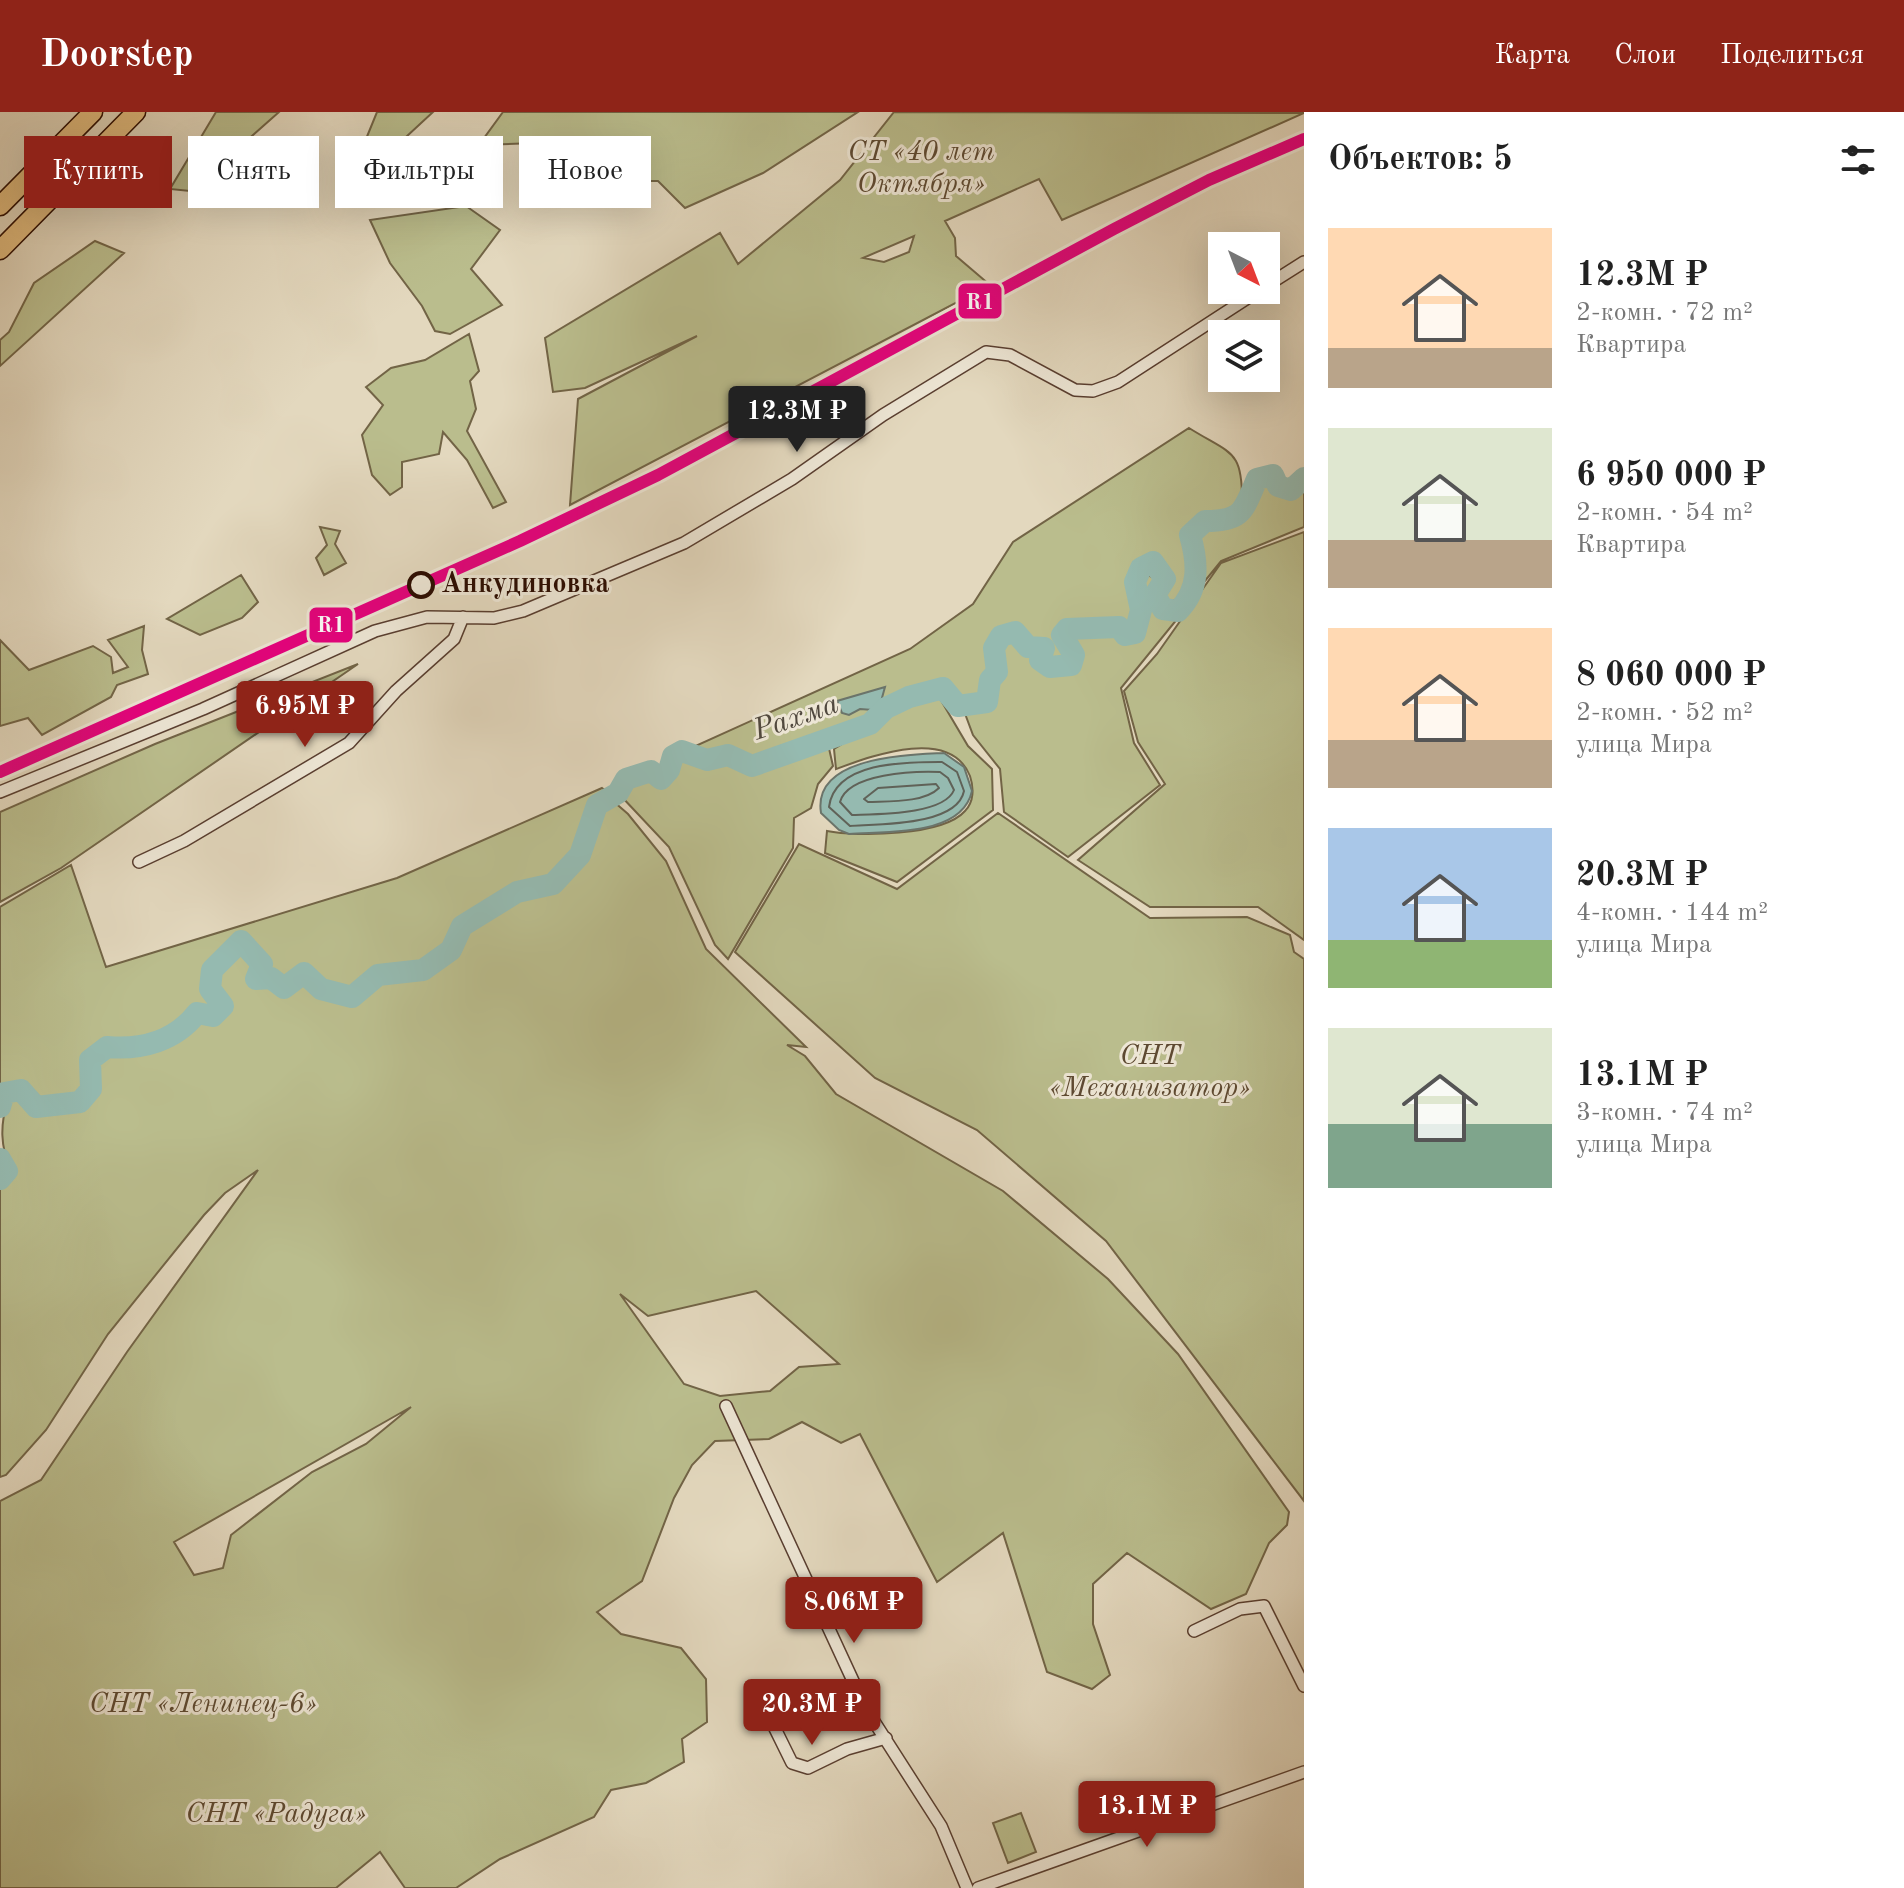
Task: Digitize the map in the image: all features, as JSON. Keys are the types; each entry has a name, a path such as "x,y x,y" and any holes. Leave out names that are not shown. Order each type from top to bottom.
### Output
{"main road":[{"path":"0,206 93,112"},
{"path":"0,250 136,112"}],"street":[{"path":"1280,277 1304,262"},
{"path":"0,792 203,709 375,631 427,617 494,618 523,611 684,543 792,479 883,415 986,352 1010,355 1075,390 1093,391 1118,382 1238,304"},
{"path":"139,862 184,841 349,743 396,691 454,639 463,617"},
{"path":"726,1406 866,1709 941,1826 967,1888"},
{"path":"1194,1631 1240,1609 1264,1606 1304,1686"},
{"path":"759,1696 792,1763 798,1767 808,1768 847,1749 886,1738"},
{"path":"978,1888 1304,1772"}],"green space":[{"path":"216,112 279,112 252,136 202,136"},
{"path":"377,112 433,112 407,136 367,136"},
{"path":"503,112 858,112 763,173 685,208 658,181 651,181 651,136 519,136 519,144 503,144 503,136 486,136"},
{"name":"СТ «40 лет Октября»","path":"894,112 1304,113 1062,220 1039,179 945,221 955,238 956,256 990,285 570,505 578,399 697,336 585,388 553,392 545,338 720,233 738,264 840,180","holes":["914,236 909,252 884,262 863,258"]},
{"path":"188,159 188,191 172,189"},
{"path":"469,208 500,230 471,269 502,305 450,334 435,331 422,306 390,263 370,220"},
{"path":"95,241 124,253 0,366 0,340 9,332 34,283"},
{"path":"469,334 479,371 470,381 476,409 467,431 506,502 493,508 467,460 443,432 439,454 402,462 402,487 390,495 372,475 362,435 383,405 366,387 391,368 425,360"},
{"path":"1189,428 1225,449 1237,463 1242,504 1228,516 1202,516 1183,533 1193,566 1182,599 1168,602 1163,593 1171,577 1153,557 1141,565 1131,580 1133,605 1128,626 1123,622 1066,624 1057,635 1066,659 1047,656 1047,644 1031,641 1018,629 1003,630 991,639 992,671 985,679 982,698 957,699 944,683 887,704 866,719 752,760 732,751 708,756 691,748 910,649 973,604 1013,542"},
{"path":"1271,480 1276,490 1291,495 1304,484 1304,527 1221,561 1196,592 1203,556 1197,535 1217,524 1238,521 1252,504 1260,485"},
{"path":"320,527 340,531 335,544 346,563 324,575 316,558 327,545"},
{"path":"1304,532 1304,940 1258,907 1150,907 1078,860 1165,784 1138,742 1124,691 1157,654 1221,563"},
{"path":"241,575 258,602 242,618 200,635 167,619"},
{"path":"1148,575 1156,579 1149,600 1161,616 1178,618 1121,688 1134,743 1160,785 1068,857 1004,812 1000,769 973,735 964,711 991,703 1001,670 1001,644 1014,640 1025,650 1035,651 1035,664 1047,671 1074,670 1079,660 1071,634 1116,633 1122,639 1137,639 1146,618 1143,586"},
{"path":"144,626 142,650 148,674 117,685 111,697 42,735 28,718 0,726 0,640 29,670 93,646 111,657 113,673 128,667 108,640"},
{"path":"358,664 61,868 0,902 0,812 155,744"},
{"path":"939,697 968,746 992,769 993,810 897,882 825,853 827,831 878,834 920,830 954,819 968,807 972,795 970,776 960,761 946,752 928,748 889,752 836,769 834,749 908,704"},
{"path":"828,744 833,766 818,784 811,808 794,818 793,848 728,959 715,945 669,847 621,796 629,783 650,776 660,782 672,773 677,760 686,757 708,763 729,759 753,770"},
{"path":"602,788 609,793 595,803 581,828 576,853 552,880 514,889 459,922 446,947 421,966 398,966 375,973 352,992 322,986 304,969 284,983 274,975 264,975 265,962 239,937 207,968 205,991 218,1005 211,1012 195,1009 176,1026 155,1037 131,1043 106,1044 86,1059 86,1086 77,1098 38,1103 21,1086 0,1091 0,907 71,865 106,967 397,878"},
{"path":"613,801 628,814 666,861 706,949 806,1047 787,1045 805,1056 836,1094 1003,1191 1108,1279 1178,1354 1289,1512 1287,1525 1269,1543 1246,1594 1211,1609 1127,1553 1093,1584 1093,1624 1110,1675 1092,1689 1047,1672 1003,1533 937,1582 860,1434 841,1443 802,1422 769,1439 715,1441 692,1465 674,1498 642,1581 597,1612 621,1634 681,1648 706,1679 707,1722 682,1739 684,1762 646,1783 611,1790 594,1817 500,1859 456,1888 405,1888 380,1852 336,1888 0,1888 0,1501 41,1480 127,1352 258,1170 225,1193 204,1215 108,1334 46,1430 6,1475 0,1477 0,1184 11,1172 2,1135 8,1097 20,1095 35,1110 80,1105 95,1090 95,1061 108,1051 146,1049 180,1034 199,1017 213,1020 227,1006 214,987 217,972 241,948 258,964 253,983 270,981 284,992 303,977 320,994 352,1001 380,977 422,974 452,954 465,928 518,896 555,887 583,857 600,810","holes":["756,1291 839,1364 799,1367 770,1391 720,1396 684,1384 620,1294 648,1316","411,1407 366,1444 312,1472 231,1535 223,1568 194,1575 174,1542"]},
{"name":"СНТ «Механизатор»","path":"998,813 1150,918 1247,917 1290,935 1294,952 1304,959 1304,1501 1106,1241 977,1130 875,1078 735,952 799,844 897,889"},
{"path":"1021,1813 1036,1852 1008,1863 993,1823"}],"water":[{"path":"885,687 880,705 873,710 860,709 849,715 842,713 837,701"},
{"path":"944,753 964,767 972,791 965,806 954,817 921,829 849,834 839,830 821,813 822,794 831,780 846,769 887,758"}],"waterway":[{"name":"Рахма","path":"0,1107 4,1093 21,1090 36,1107 80,1102 91,1089 90,1060 107,1047 133,1047 157,1042 179,1031 197,1013 213,1016 223,1006 210,989 212,970 241,941 262,964 256,979 271,978 284,988 304,973 321,989 352,997 378,975 423,970 451,950 462,926 517,892 553,884 580,855 597,805 618,793 626,779 651,771 661,779 669,770 673,756 682,751 707,760 728,755 752,766 870,724 886,708 909,697 943,688 958,706 987,702 990,680 997,672 994,648 1001,636 1015,632 1028,647 1044,648 1040,660 1050,667 1071,665 1074,655 1062,635 1067,629 1119,627 1125,635 1135,633 1141,610 1135,582 1141,568 1153,562 1165,579 1155,595 1163,609 1178,611 1194,585 1195,556 1190,535 1205,521 1227,519 1240,512 1257,479 1273,475 1278,486 1291,490 1304,478"},
{"name":"Рахма","path":"0,1159 7,1171 0,1179"}],"transit line":[{"name":"R1","path":"0,772 520,541 658,475 1114,229 1209,180 1304,139"}],"place":[{"name":"Анкудиновка","path":"421,585"}],"park label":[{"name":"СНТ «Ленинец-6»","path":"203,1705"},
{"name":"СНТ «Радуга»","path":"276,1815"}]}
